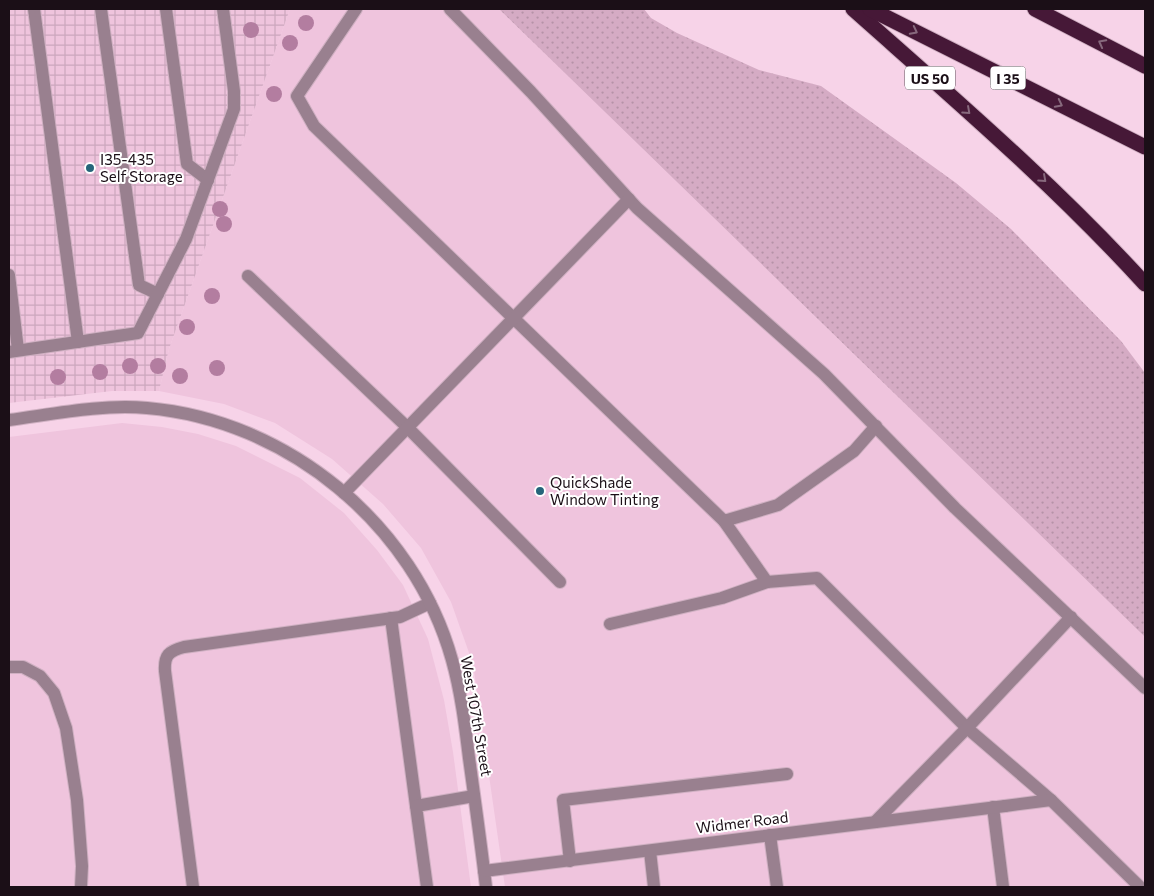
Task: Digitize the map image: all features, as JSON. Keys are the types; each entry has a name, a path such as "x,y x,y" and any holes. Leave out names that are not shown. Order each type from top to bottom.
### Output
{"highway":[{"name":"US 50","path":"853,9 1054,189 1145,284"},
{"name":"I 35","path":"870,9 1145,147"},
{"path":"1035,9 1145,66"}],"street":[{"path":"34,9 78,342"},
{"path":"102,9 139,285 158,294"},
{"path":"166,9 187,164 208,180"},
{"path":"9,275 14,351 138,333 186,239 234,109 234,91 223,9"},
{"path":"356,9 297,96 314,126 724,521 767,582"},
{"path":"450,9 531,92 629,199 824,374 955,508 1145,688"},
{"path":"344,493 629,199"},
{"path":"248,276 407,428 560,582"},
{"name":"West 107th Street","path":"9,420 107,408 146,408 187,414 225,424 259,437 287,451 318,471 344,493 385,534 415,576 436,615 452,660 463,712 486,887"},
{"path":"724,521 778,505 854,451 876,426"},
{"path":"610,624 722,598 767,582 817,578 967,728 1051,800 1140,887"},
{"path":"192,887 165,671 164,661 168,654 175,649 184,647 400,617 430,603"},
{"path":"875,822 967,728 1071,617"},
{"path":"391,618 427,887"},
{"path":"9,667 23,667 40,676 54,693 66,728 77,800 82,866 81,887"},
{"path":"570,861 563,800 787,774"},
{"path":"416,806 474,796"},
{"name":"Widmer Road","path":"484,872 1051,800"},
{"path":"999,806 1003,887"},
{"path":"770,835 777,887"},
{"path":"650,851 654,887"}],"shaded area":[{"path":"9,9 290,9 169,349 159,391 112,391 9,403"},
{"path":"290,9 499,9 1145,637 1145,887 505,887 473,664 451,602 421,548 383,504 332,459 275,423 224,404 159,391 169,349"},
{"path":"499,9 644,9 651,18 677,33 759,70 821,86 956,183 1011,229 1121,341 1145,373 1145,637"},
{"path":"122,423 162,427 198,434 236,446 300,478 344,513 377,550 403,585 428,639 444,700 471,887 9,887 9,437"}],"place":[{"name":"I35-435 Self Storage","path":"90,168"},
{"name":"QuickShade Window Tinting","path":"540,491"}]}
